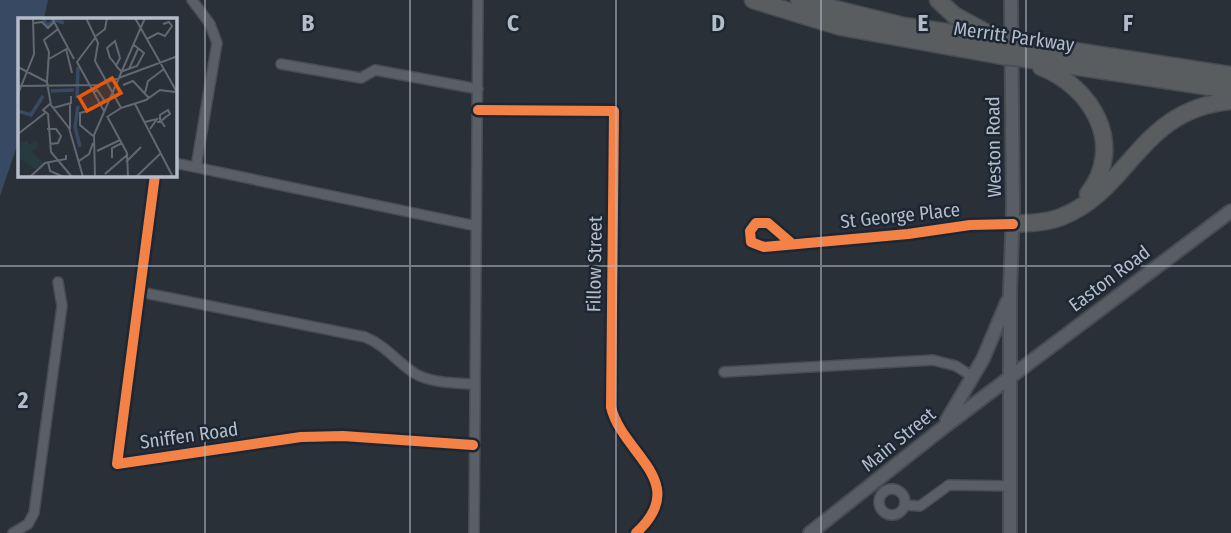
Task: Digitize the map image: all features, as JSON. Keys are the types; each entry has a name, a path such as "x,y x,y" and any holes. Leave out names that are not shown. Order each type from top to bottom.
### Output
{"highway":[{"name":"Merritt Parkway","path":"753,0 841,27 1021,51 1231,90"},
{"name":"Merritt Parkway","path":"799,0 1002,48"},
{"path":"938,0 954,15 1002,48"},
{"name":"Merritt Parkway","path":"1021,51 1231,75"},
{"path":"1021,51 1072,83 1093,107 1103,130 1105,156 1101,171 1093,187 1072,212"},
{"path":"1013,224 1046,222 1072,212 1095,195 1167,122 1197,108 1231,101"}],"main road":[{"name":"Weston Road","path":"1010,533 1010,293 1013,224 1011,0"},
{"name":"Easton Road","path":"1011,376 1231,211"},
{"name":"Weston Road","path":"944,427 973,377 1010,293"},
{"name":"Main Street","path":"810,533 1011,376"}],"street":[{"path":"192,0 210,24 217,43 196,167"},
{"path":"474,533 472,445 478,0"},
{"path":"281,64 361,78 375,70 478,89"},
{"name":"Fillow Street","path":"478,110 614,111 611,407 616,424 651,471 658,492 648,520 636,533"},
{"path":"177,163 476,226"},
{"name":"Sniffen Road","path":"155,177 117,464 300,437 343,436 472,445"},
{"name":"St George Place","path":"790,242 1013,224"},
{"path":"13,533 29,524 34,513 62,306 58,282"},
{"path":"140,292 365,337 394,354 415,373 433,380 473,384"},
{"path":"724,372 933,360 956,366 973,377"},
{"path":"905,505 920,506 949,485 1010,486"}],"water":[{"path":"0,0 48,0 44,18 18,18 18,143 0,196"}],"cycle path":[{"path":"478,110 614,111 611,407 627,439 649,468 656,483 657,498 651,515 636,533"},
{"path":"155,177 117,464 301,437 343,436 473,445"},
{"path":"790,242 768,223 756,223 750,231 751,242 764,247 908,234 970,225 1013,224"}]}
